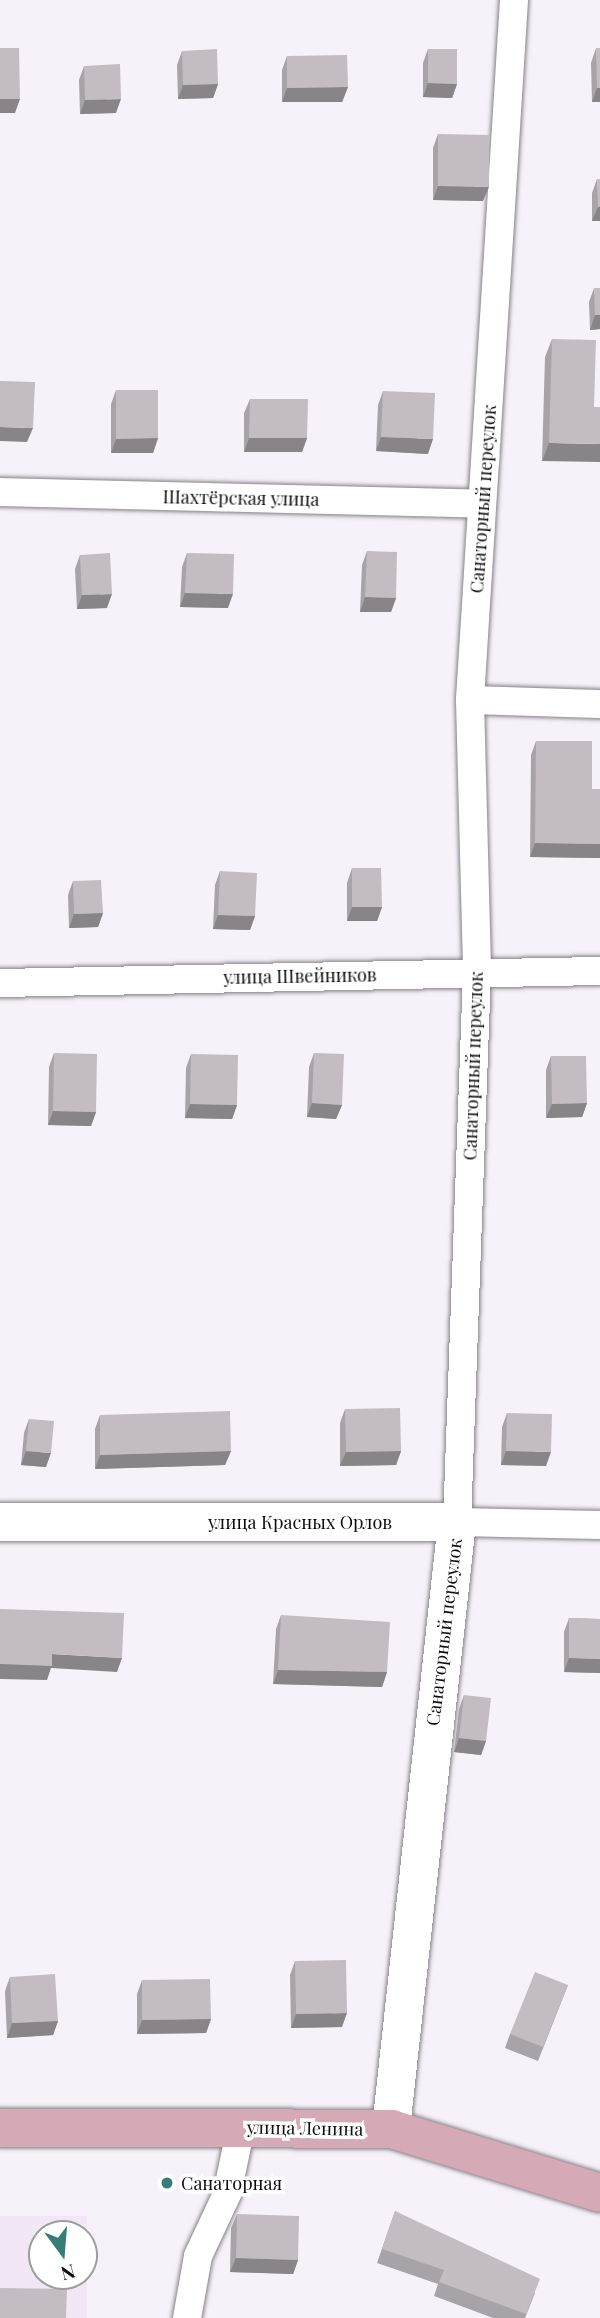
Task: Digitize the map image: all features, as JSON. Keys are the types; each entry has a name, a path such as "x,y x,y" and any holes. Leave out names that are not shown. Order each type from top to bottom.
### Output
{"main road":[{"name":"улица Ленина","path":"0,2128 391,2129 600,2193"}],"street":[{"name":"Санаторный переулок","path":"391,2129 457,1522 477,972 470,700 514,0"},
{"name":"Шахтёрская улица","path":"0,492 482,504"},
{"path":"470,700 600,704"},
{"name":"улица Швейников","path":"0,983 600,971"},
{"name":"улица Красных Орлов","path":"0,1522 457,1522 600,1525"},
{"path":"187,2318 198,2256 227,2194 241,2127"}],"shaded area":[{"path":"0,2216 87,2216 87,2220 28,2220 28,2290 87,2290 87,2318 0,2318"}],"building":[{"path":"0,48 19,48 20,99 0,99"},
{"path":"596,48 600,48 600,88 597,88"},
{"path":"217,49 218,84 183,85 182,51"},
{"path":"428,49 457,49 457,84 428,83"},
{"path":"347,55 348,87 287,88 287,56"},
{"path":"120,64 121,99 85,100 84,66"},
{"path":"438,134 489,135 489,187 438,186"},
{"path":"597,179 600,179 600,207 598,207"},
{"path":"594,288 600,288 600,315 595,315"},
{"path":"552,339 596,340 594,407 600,407 600,444 549,443"},
{"path":"0,381 35,382 33,428 0,427"},
{"path":"116,390 158,390 158,438 116,439"},
{"path":"383,391 435,393 433,439 381,437"},
{"path":"250,399 308,399 307,438 249,438"},
{"path":"367,551 397,552 396,598 365,597"},
{"path":"110,553 112,594 82,595 80,555"},
{"path":"187,553 234,554 233,594 185,593"},
{"path":"536,741 592,741 592,789 600,789 600,844 535,843"},
{"path":"352,868 381,868 382,907 352,907"},
{"path":"220,871 257,873 255,916 218,915"},
{"path":"101,880 103,913 74,914 73,881"},
{"path":"54,1053 97,1054 96,1112 53,1111"},
{"path":"314,1053 344,1054 342,1105 312,1103"},
{"path":"191,1054 238,1055 237,1105 190,1104"},
{"path":"551,1056 586,1056 587,1103 552,1104"},
{"path":"400,1408 401,1451 346,1452 345,1409"},
{"path":"230,1411 231,1451 100,1455 100,1415"},
{"path":"507,1413 552,1414 551,1452 506,1451"},
{"path":"29,1419 54,1421 51,1453 26,1451"},
{"path":"0,1609 124,1613 122,1658 52,1654 52,1666 0,1664"},
{"path":"281,1615 390,1622 387,1672 278,1670"},
{"path":"569,1618 600,1619 600,1659 569,1658"},
{"path":"464,1695 491,1698 486,1741 459,1738"},
{"path":"346,1960 347,2013 296,2014 295,1961"},
{"path":"535,1972 568,1985 543,2047 510,2034"},
{"path":"55,1974 58,2021 12,2023 10,1977"},
{"path":"210,1979 211,2019 142,2020 142,1980"},
{"path":"395,2211 540,2279 526,2314 439,2282 444,2270 382,2249"},
{"path":"237,2214 299,2216 298,2260 236,2258"},
{"path":"0,2288 67,2290 66,2318 0,2318"}],"place":[{"name":"Санаторная","path":"167,2183"}]}
